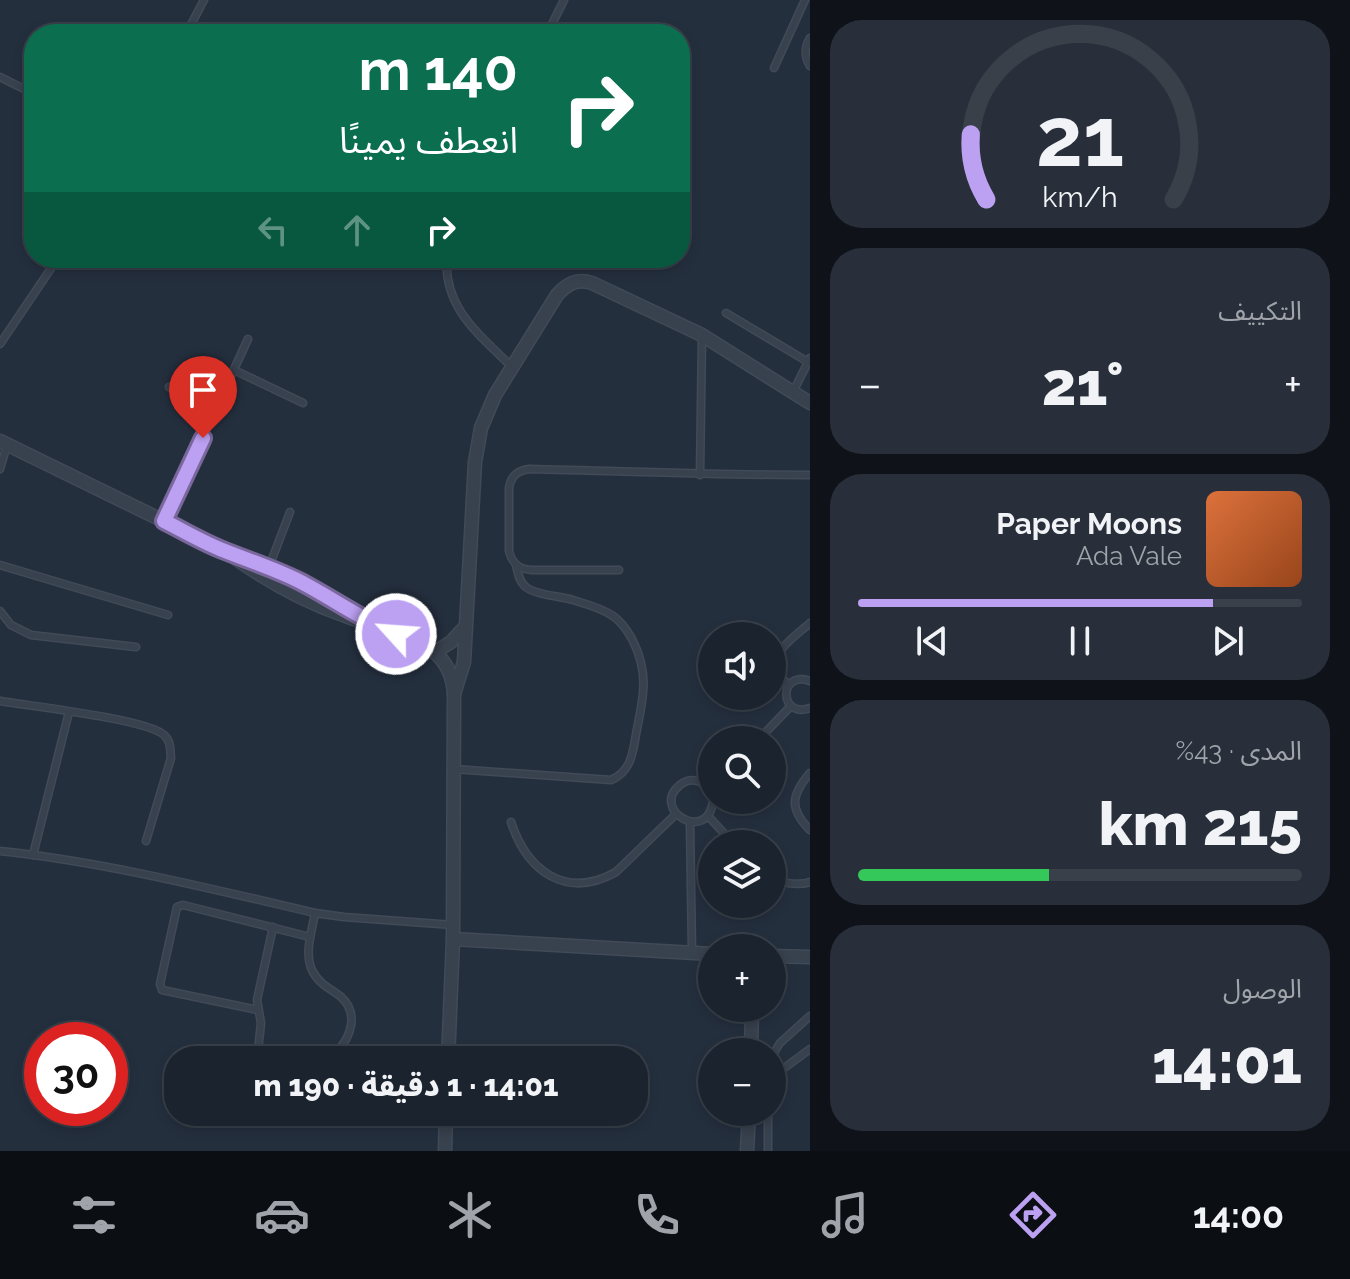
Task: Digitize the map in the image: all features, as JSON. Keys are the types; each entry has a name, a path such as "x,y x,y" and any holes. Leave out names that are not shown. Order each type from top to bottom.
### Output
{"street":[{"path":"454,694 464,662 477,445 487,411 512,367 557,295 568,285 575,281 587,281 702,335 810,403"},
{"path":"4,443 225,551 322,592 371,624"},
{"path":"225,551 245,566 317,605 421,644 435,652 447,667 454,685 453,939 449,1046"},
{"path":"435,652 451,642 464,628"},
{"path":"453,939 698,953"},
{"path":"786,956 810,957"},
{"path":"445,1151 446,1126"},
{"path":"747,1151 748,1126"}],"lane":[{"path":"191,24 204,0"},
{"path":"552,24 564,0"},
{"path":"774,68 805,0"},
{"path":"791,33 809,39 805,54 810,66"},
{"path":"0,77 24,89"},
{"path":"0,344 51,268"},
{"path":"447,268 453,300 471,325 512,367"},
{"path":"726,313 809,360 793,392"},
{"path":"700,475 702,335"},
{"path":"164,521 248,339"},
{"path":"234,370 303,403"},
{"path":"169,387 215,410"},
{"path":"0,469 4,443"},
{"path":"619,570 523,570 516,565 509,551 509,488 515,474 521,470 810,475"},
{"path":"269,567 290,512"},
{"path":"0,565 168,615"},
{"path":"454,769 611,780 628,769 631,760 642,705 644,674 641,659 626,628 612,615 594,607 530,590 519,580 516,565"},
{"path":"0,611 11,625 31,635 136,647"},
{"path":"788,686 778,671 777,658 783,648 810,623"},
{"path":"810,681 798,679 788,686 786,693 791,706 804,710 810,708"},
{"path":"0,701 140,724 164,735 170,745 171,758 146,841"},
{"path":"772,726 791,706"},
{"path":"33,855 69,712"},
{"path":"810,773 797,789 795,806 801,821 810,830"},
{"path":"698,781 684,782 677,787 672,796 676,814 690,822 708,816 721,830"},
{"path":"511,822 517,839 540,870 556,879 575,882 606,878 616,872 676,814"},
{"path":"690,822 692,953"},
{"path":"0,851 116,870 315,913 453,925"},
{"path":"786,883 810,882"},
{"path":"258,1010 162,990 160,984 177,909 180,905 310,937"},
{"path":"315,913 309,959 319,981 346,1002 351,1024 342,1046"},
{"path":"259,1046 261,1023 257,1000 273,927"},
{"path":"786,1038 810,1016"},
{"path":"786,1067 810,1049"},
{"path":"768,1126 768,1151"}],"route":[{"path":"203,438 164,521 225,551 296,579 371,624 396,634"}]}
